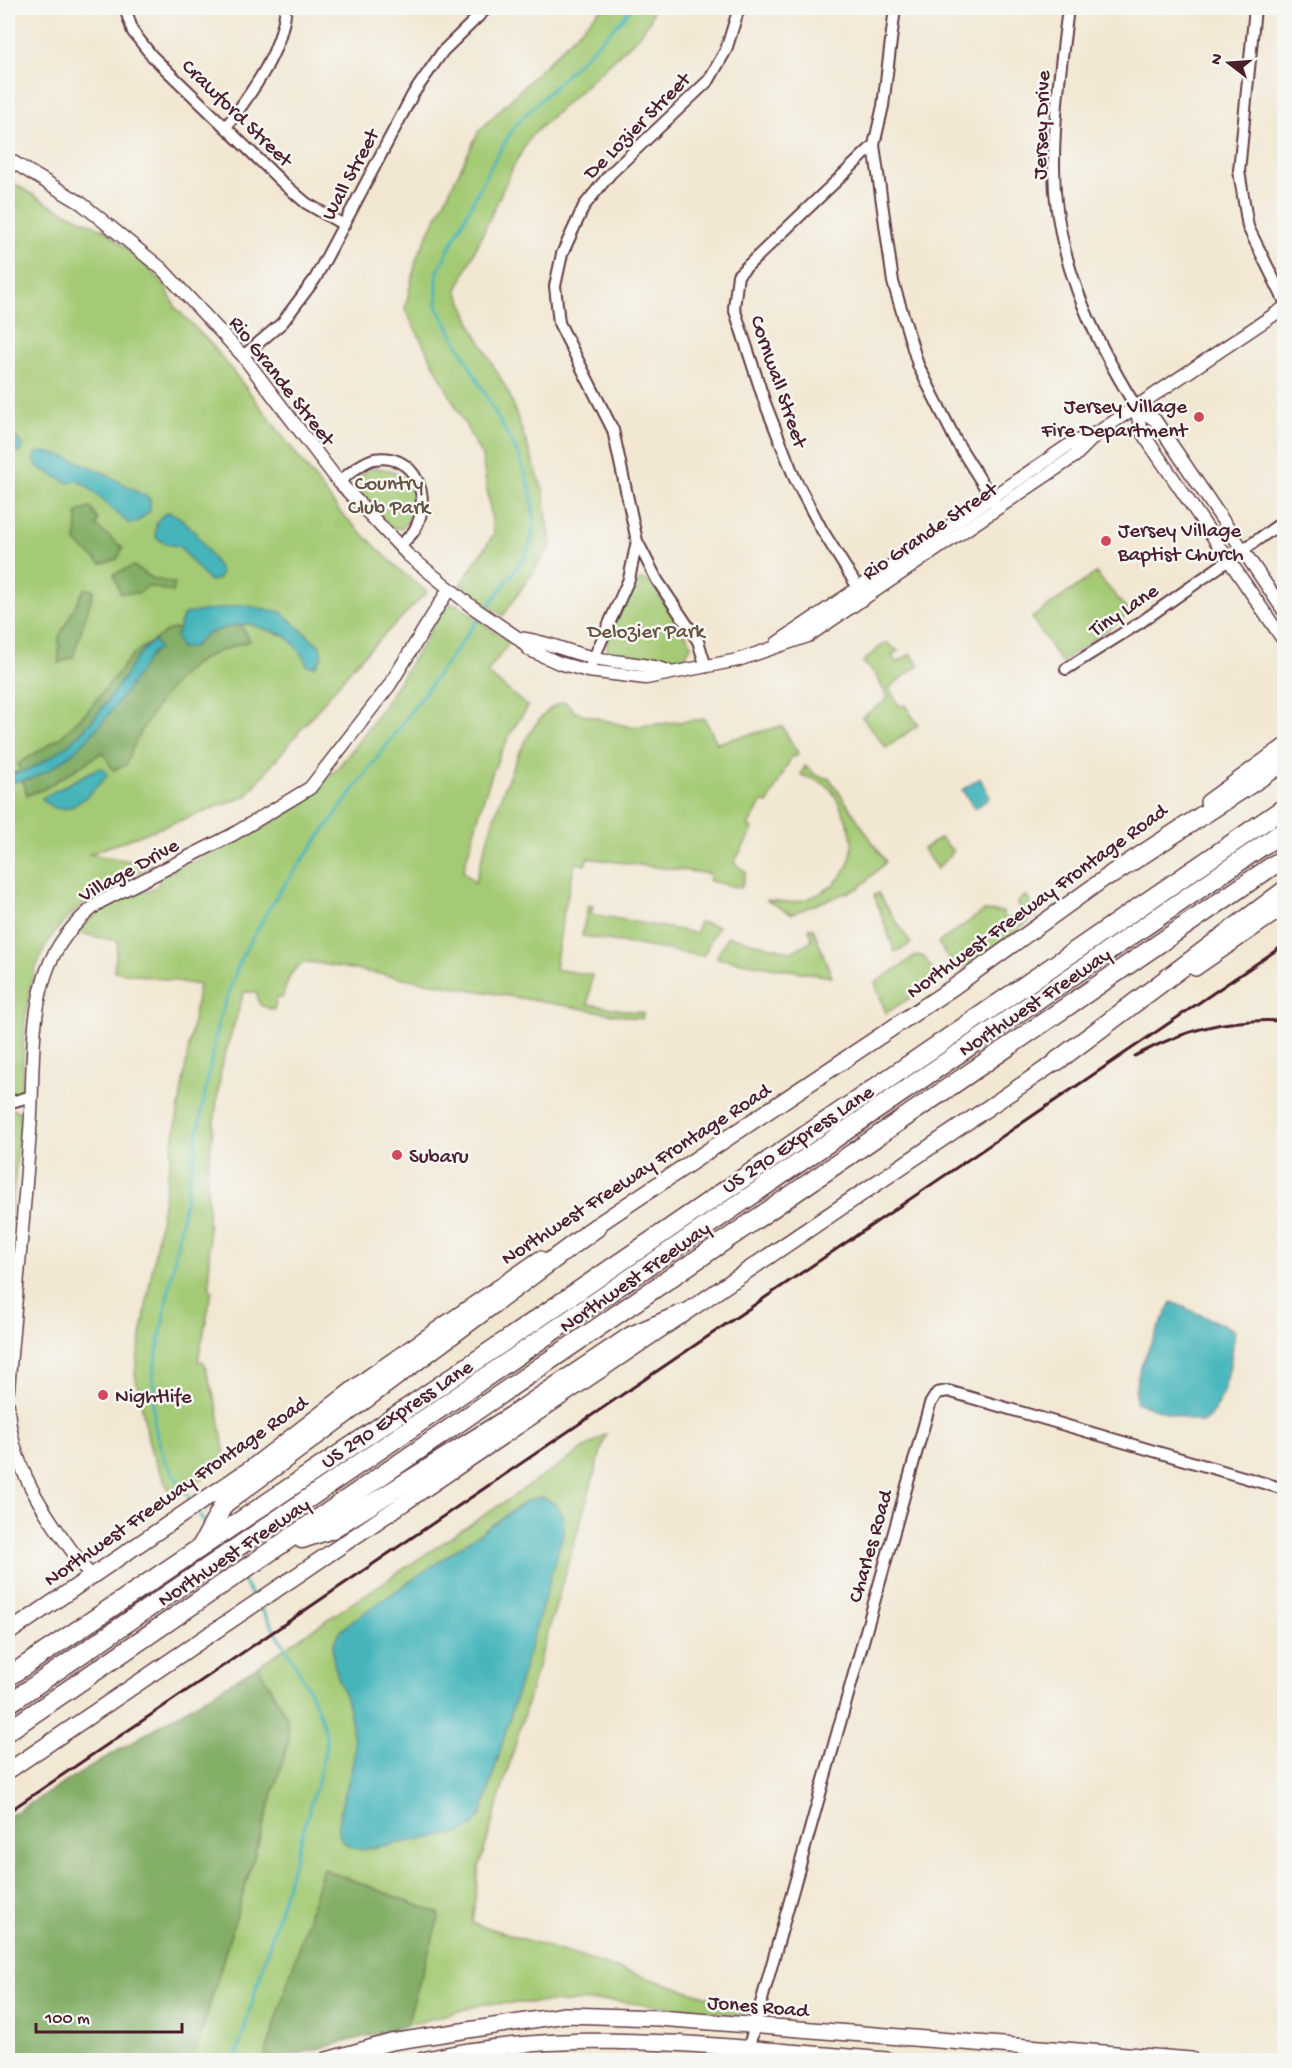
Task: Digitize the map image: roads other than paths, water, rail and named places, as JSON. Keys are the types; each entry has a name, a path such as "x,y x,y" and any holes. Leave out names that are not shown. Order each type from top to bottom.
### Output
{"highway":[{"path":"1111,875 1284,762"},
{"name":"Northwest Freeway","path":"8,1677 233,1526 1284,808"},
{"name":"US 290 Express Lane","path":"8,1704 1284,831"},
{"name":"Northwest Freeway","path":"8,1731 1284,858"},
{"path":"1057,1061 1284,891"},
{"path":"196,1551 224,1504 597,1227"},
{"path":"280,1546 332,1529 513,1415 631,1336 682,1314"}],"main road":[{"name":"Northwest Freeway Frontage Road","path":"8,1633 251,1468 378,1370 556,1248 597,1227 965,979 1284,747"},
{"path":"8,1771 1284,907"},
{"name":"Jones Road","path":"327,2061 391,2042 565,2015 659,2018 1191,2061"},
{"path":"423,2061 465,2050 564,2042 651,2041 747,2055 887,2061"}],"street":[{"name":"Crawford Street","path":"125,8 133,32 152,56 291,190 344,225"},
{"path":"227,126 258,84 275,51 286,8"},
{"name":"Wall Street","path":"243,356 282,322 315,279 413,94 443,51 487,8"},
{"name":"De Lozier Street","path":"706,667 698,641 657,580 637,541 613,430 559,323 555,286 562,254 584,206 610,174 709,80 726,50 739,8"},
{"path":"895,8 883,106 874,145 893,282 918,364 956,441 998,508"},
{"name":"Jersey Drive","path":"1068,8 1058,97 1054,165 1061,233 1079,299 1107,360 1136,407 1141,431 1230,558 1284,641"},
{"path":"1255,8 1239,171 1248,227 1284,300"},
{"name":"Cornwall Street","path":"861,592 822,530 795,479 765,403 734,308 738,275 874,145"},
{"name":"Rio Grande Street","path":"8,159 81,203 162,269 243,356 297,430 339,482 400,546 449,589 518,638 530,650 559,663 588,671 646,678 668,671 706,667 738,660 808,636 861,592 991,497 1069,445 1100,431 1284,308"},
{"name":"Jersey Drive","path":"1136,407 1155,420 1284,611"},
{"name":"Rio Grande Street","path":"861,592 998,508 1075,456 1100,431"},
{"path":"339,482 373,459 393,460 409,467 421,486 422,508 415,529 400,546"},
{"name":"Tiny Lane","path":"1065,669 1141,622 1284,521"},
{"name":"De Lozier Street","path":"588,671 629,579 637,541"},
{"name":"Village Drive","path":"8,1389 13,1264 33,1096 39,996 51,960 69,930 100,902 232,835 310,788 389,686 449,589"},
{"name":"Rio Grande Street","path":"518,638 535,639 594,658 646,664 668,671"},
{"path":"8,1103 33,1096"},
{"name":"Charles Road","path":"747,2055 930,1404 937,1393 948,1391 1284,1489"},
{"path":"8,1406 12,1444 21,1471 91,1577"}],"water":[{"path":"8,428 23,446 21,452 14,452 8,446"},
{"path":"40,452 83,463 112,477 150,499 150,511 137,522 128,523 87,486 78,481 68,483 38,467 33,456"},
{"path":"168,512 184,520 196,534 218,566 221,573 219,579 211,581 206,578 180,547 164,543 156,537 157,522"},
{"path":"243,605 281,612 320,646 322,656 316,666 308,666 299,650 286,636 249,624 231,626 205,635 193,647 180,648 176,636 184,614"},
{"path":"155,640 159,650 153,652 116,705 87,739 54,767 35,777 8,782 8,773 23,771 37,765 80,734 106,702 140,653"},
{"path":"98,768 105,769 107,776 77,804 59,809 50,806 42,798"},
{"path":"980,778 990,797 975,809 962,790"},
{"path":"1172,1302 1235,1330 1230,1367 1222,1394 1217,1406 1202,1423 1137,1403 1135,1393 1141,1367"},
{"path":"542,1497 557,1506 563,1519 564,1531 482,1813 474,1825 460,1833 359,1850 349,1846 340,1836 339,1823 352,1766 354,1742 348,1707 334,1659 334,1643 338,1635 351,1622 528,1500"}],"waterway":[{"path":"484,612 527,554 535,526 531,492 519,456 437,306 437,273 493,162 517,123 621,21 631,8"},
{"path":"192,1502 165,1461 154,1425 153,1376 218,1023 241,958 277,895 480,617"},
{"path":"197,1510 206,1525"},
{"path":"241,1578 254,1598"},
{"path":"235,2060 319,1777 326,1744 324,1729 311,1693 259,1606"}],"railway":[{"path":"8,1812 1284,945"},
{"path":"1135,1056 1172,1039 1207,1027 1244,1021 1284,1021"}],"place":[{"name":"Jersey Village Fire Department","path":"1199,417"},
{"name":"Jersey Village Baptist Church","path":"1106,541"},
{"name":"Subaru","path":"397,1155"},
{"name":"Nightlife","path":"103,1395"}],"park label":[{"name":"Country Club Park","path":"389,494"},
{"name":"Delozier Park","path":"646,630"}]}
